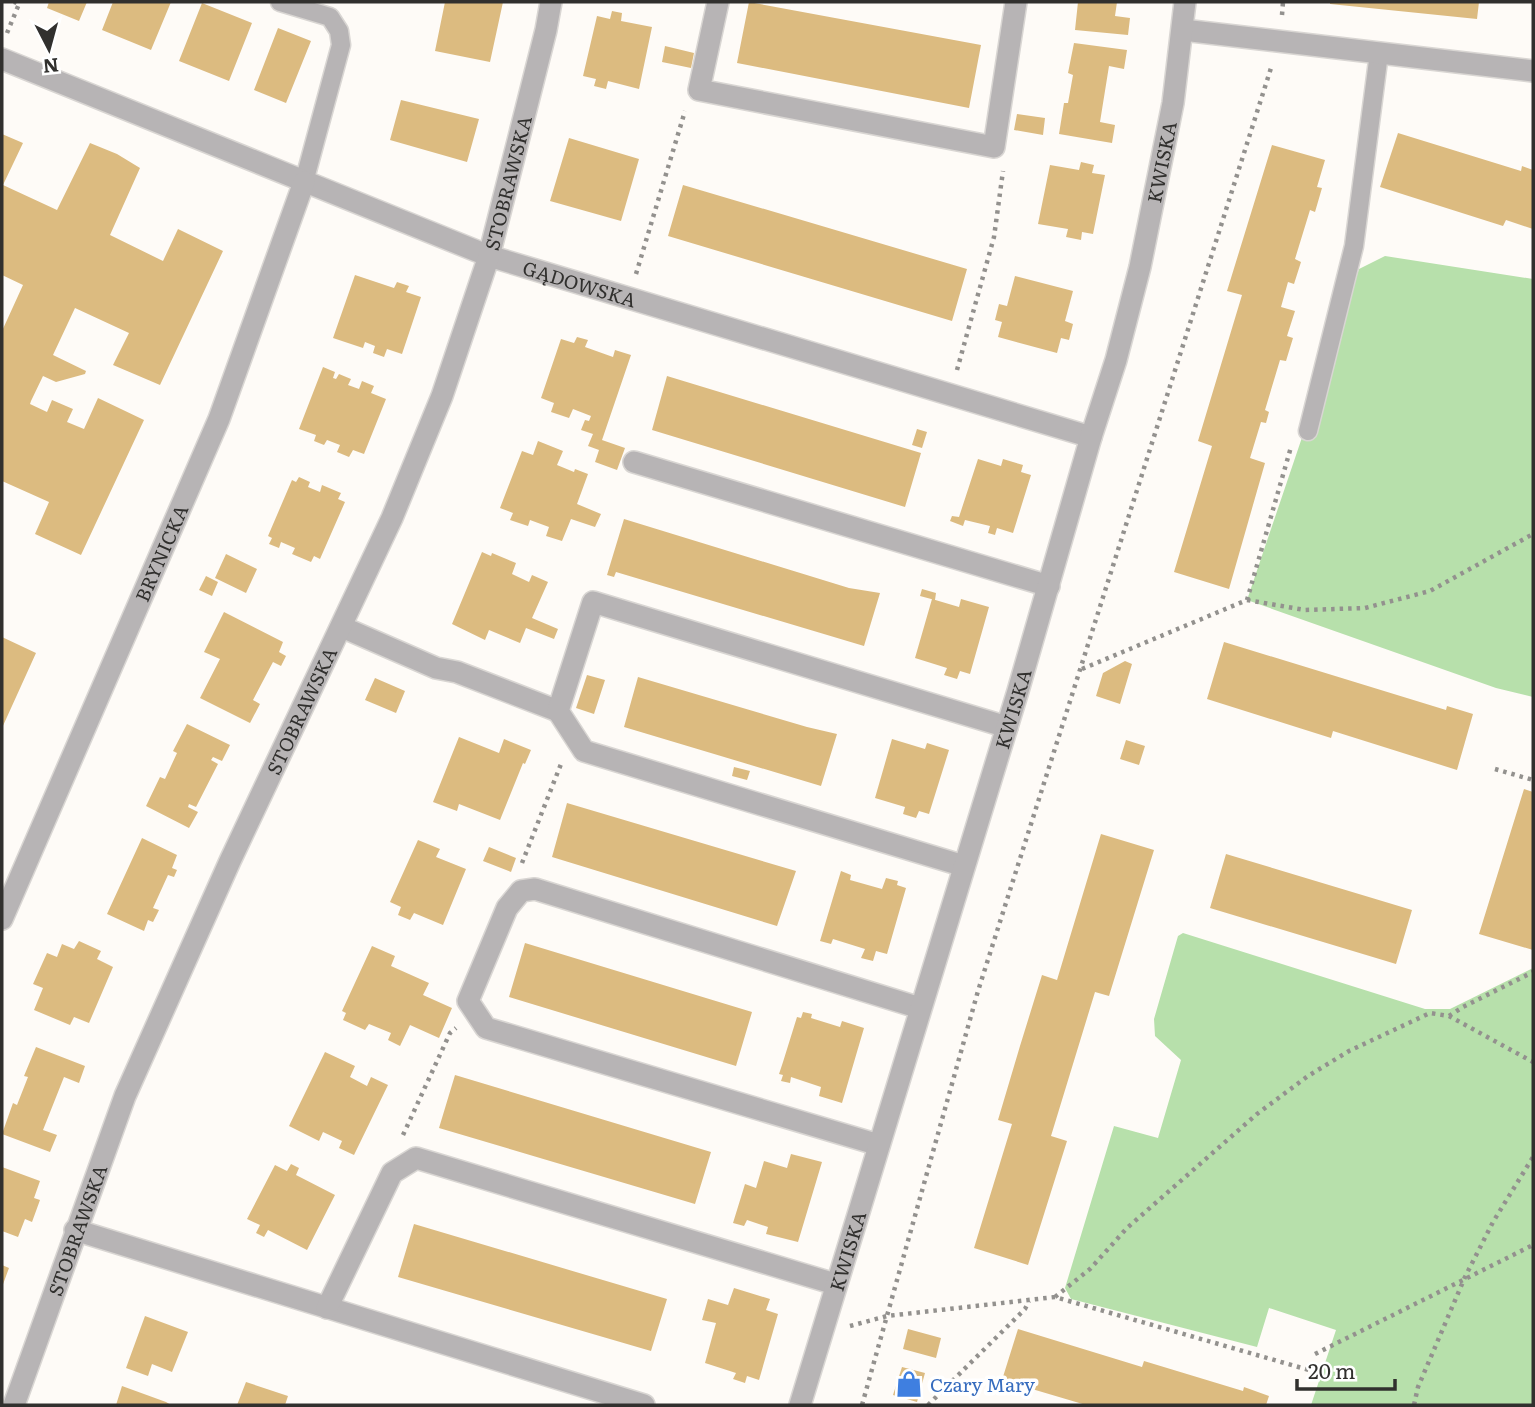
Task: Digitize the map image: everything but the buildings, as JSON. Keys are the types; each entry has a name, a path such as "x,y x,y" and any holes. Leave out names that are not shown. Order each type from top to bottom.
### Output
{"street":[{"name":"STOBRAWSKA","path":"14,1405 125,1096 230,861 393,518 442,396 489,256 551,2"},
{"path":"718,2 699,90 994,147 1016,2"},
{"name":"KWISKA","path":"800,1405 1116,360 1140,267 1173,103 1185,2"},
{"path":"1183,30 1533,71"},
{"name":"GĄDOWSKA","path":"2,60 489,256 1091,437"},
{"name":"BRYNICKA","path":"2,919 219,419 304,182"},
{"path":"634,462 1049,586"},
{"path":"558,711 593,602 1007,727"},
{"path":"341,627 436,668 457,673 558,711 584,751 964,866"},
{"path":"879,1145 486,1028 468,1001 507,908 521,891 535,889 920,1008"},
{"path":"327,1308 392,1173 416,1158 835,1284"},
{"path":"75,1230 643,1405"}],"lane":[{"path":"280,2 330,17 339,31 341,44 304,182"},
{"path":"1308,431 1354,246 1379,53"}],"path":[{"path":"6,35 19,4 14,2"},
{"path":"862,1405 978,990 1280,40"},
{"path":"629,298 687,106 699,90"},
{"path":"950,394 994,237 1003,172 994,147"},
{"path":"1247,600 1296,430 1308,431"},
{"path":"1081,669 1247,600 1305,610 1365,608 1430,591 1533,534"},
{"path":"521,891 517,877 563,759 576,740"},
{"path":"1494,769 1533,780"},
{"path":"1449,1016 1533,972"},
{"path":"405,1165 399,1144 427,1082 450,1032 475,1012"},
{"path":"1055,1297 1090,1269 1127,1228 1257,1114 1308,1076 1349,1051 1430,1013 1449,1016 1533,1062"},
{"path":"1414,1405 1418,1387 1465,1278 1493,1222 1533,1157"},
{"path":"1315,1354 1533,1245"},
{"path":"823,1326 838,1330 887,1316 1055,1297 1309,1370"},
{"path":"928,1405 1025,1309 1030,1300"}],"green space":[{"path":"1385,256 1533,279 1533,697 1496,688 1247,600 1359,269"},
{"path":"1183,933 1425,1009 1450,1009 1533,968 1533,1405 1311,1405 1336,1330 1269,1308 1257,1347 1071,1299 1065,1288 1114,1126 1158,1138 1181,1060 1155,1036 1154,1019 1178,936"}],"place":[{"name":"Czary Mary","path":"909,1384"}]}
